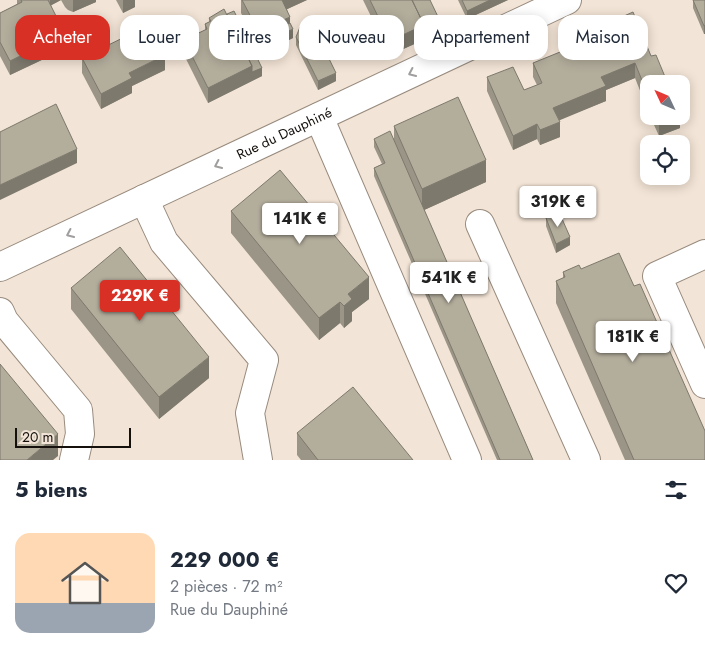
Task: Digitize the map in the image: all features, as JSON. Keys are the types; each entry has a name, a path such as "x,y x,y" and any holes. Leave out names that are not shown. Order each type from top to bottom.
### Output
{"street":[{"name":"Rue du Dauphiné","path":"0,267 567,0"},
{"path":"319,117 467,460"},
{"path":"144,199 164,242 264,360 250,413 258,460"},
{"path":"480,224 586,460"},
{"path":"705,254 657,276 705,384"},
{"path":"0,312 4,321 78,410 80,434 74,460"}],"building":[{"path":"21,0 48,0 56,15 15,15 15,59 10,61 0,42 0,13 22,2"},
{"path":"242,0 282,0 290,17 289,15 250,15"},
{"path":"370,0 412,0 419,15 414,15 414,30 404,34 404,15 377,15"},
{"path":"412,0 430,0 437,15 419,15"},
{"path":"462,0 490,0 467,11"},
{"path":"693,0 705,0 704,26"},
{"path":"224,9 227,15 214,15"},
{"path":"234,11 236,15 227,15"},
{"path":"209,22 209,60 249,60 252,66 208,88 194,60 199,60 199,33 207,29 205,24"},
{"path":"289,23 293,29 289,31"},
{"path":"299,30 299,43 296,37"},
{"path":"120,39 120,60 155,60 129,73 132,78 101,94 83,60 110,60 110,44"},
{"path":"648,49 651,56 656,55 664,75 640,76 635,63 601,77 606,86 553,108 560,122 540,130 537,124 513,136 487,77 513,67 524,90 542,83 533,63 548,60 548,57 558,53 558,60 648,60"},
{"path":"249,60 258,60 262,68 252,72"},
{"path":"308,60 330,60 336,73 318,81"},
{"path":"458,97 486,160 422,189 394,126"},
{"path":"56,104 77,149 0,185 0,132"},
{"path":"390,131 533,460 500,460 374,168 385,163 374,139"},
{"path":"280,170 369,277 348,294 352,299 344,306 340,302 319,318 231,211"},
{"path":"559,212 570,237 556,244 546,218"},
{"path":"120,247 209,357 159,397 71,288"},
{"path":"619,253 634,286 640,284 705,431 705,460 634,460 556,281 565,277 563,272 579,265 581,269"},
{"path":"0,364 58,434 27,460 0,460"},
{"path":"353,387 413,460 318,460 297,433"}]}
